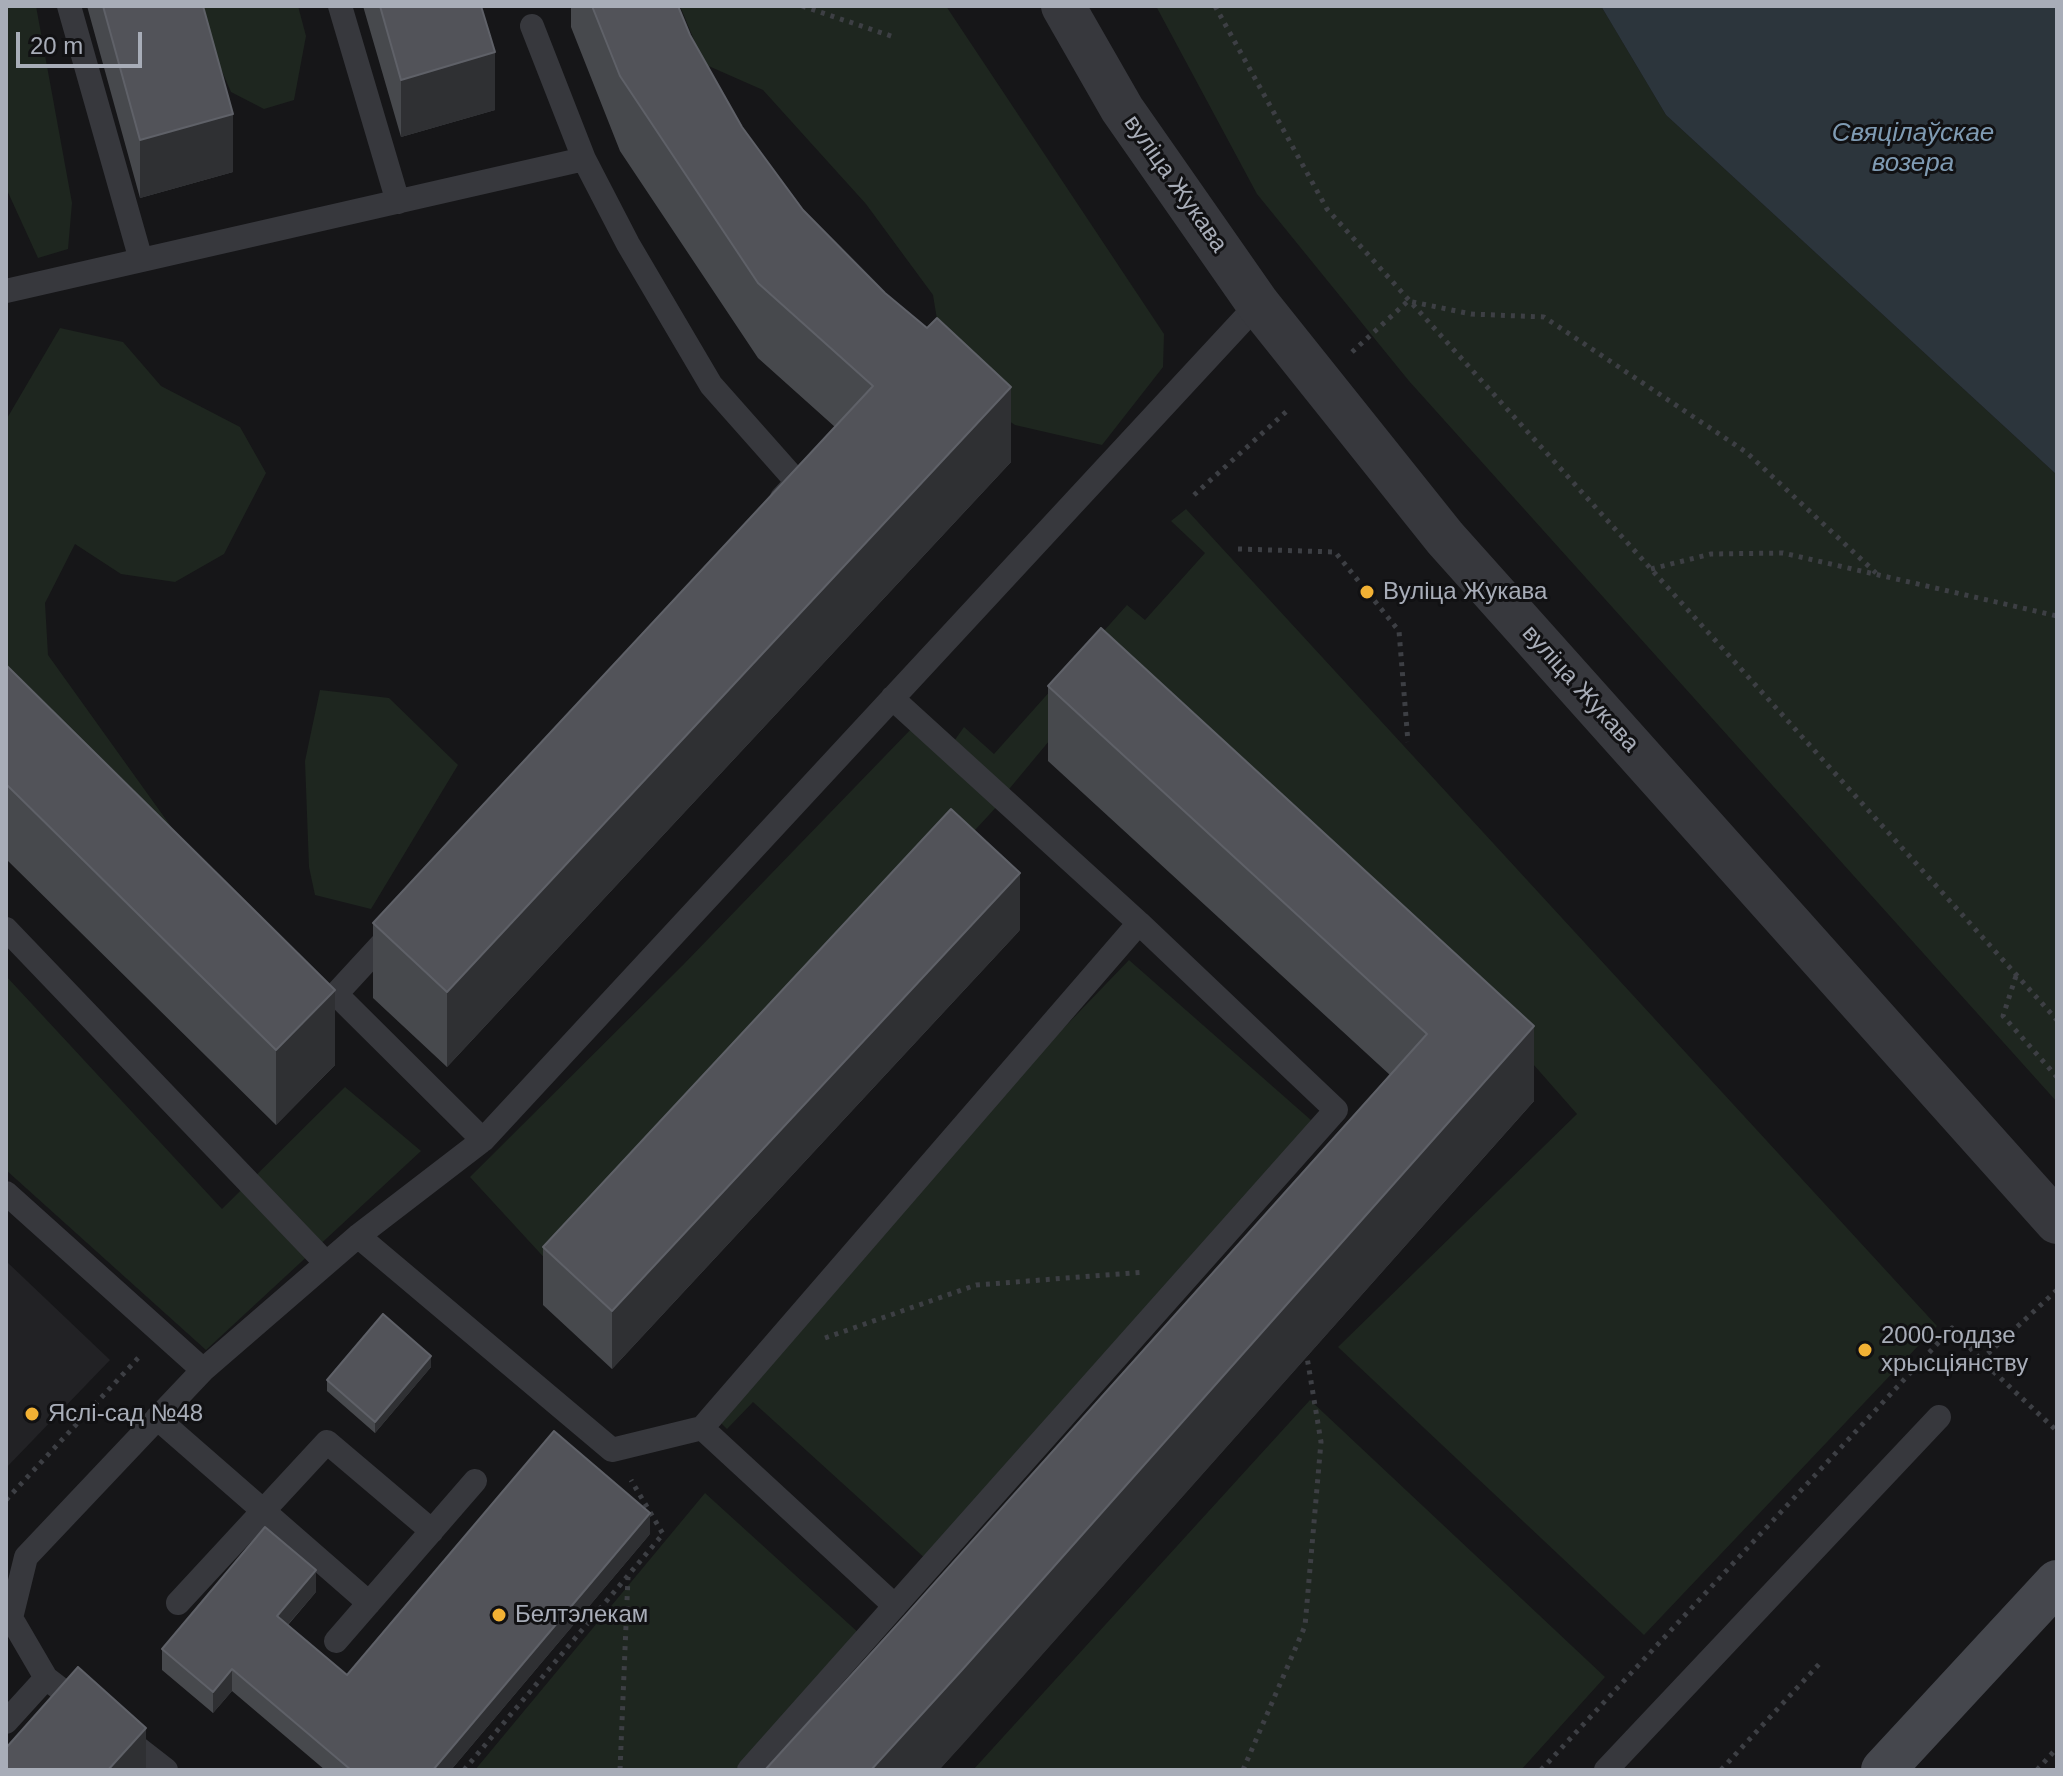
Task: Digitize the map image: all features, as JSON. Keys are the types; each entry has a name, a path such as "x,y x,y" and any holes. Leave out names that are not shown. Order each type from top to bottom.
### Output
{"main road":[{"path":"1883,1770 2057,1582"}],"street":[{"name":"вуліца Жукава","path":"1063,6 1122,109 1258,304 1445,538 2057,1222"}],"lane":[{"path":"69,6 141,260"},
{"path":"340,6 398,202"},
{"path":"532,26 584,159 628,244 711,385 797,482 765,517"},
{"path":"6,291 584,159"},
{"path":"6,1579 203,1370 358,1236 483,1140 1258,304"},
{"path":"749,1770 1336,1110 1139,923 892,698"},
{"path":"409,913 336,994 483,1140"},
{"path":"358,1236 612,1450 702,1428 1139,923"},
{"path":"6,929 326,1263"},
{"path":"6,1193 203,1370"},
{"path":"1606,1770 1939,1417"},
{"path":"157,1418 369,1603"},
{"path":"702,1428 895,1606"},
{"path":"178,1603 327,1442 432,1531"},
{"path":"336,1641 475,1481"},
{"path":"26,1557 11,1618 46,1678 166,1770"},
{"path":"6,1722 46,1678"}],"path":[{"path":"802,6 894,37"},
{"path":"1215,6 1327,209 2057,1020"},
{"path":"1408,301 1471,314 1544,317 1746,452 1876,573"},
{"path":"1238,549 1335,552 1399,631 1408,742"},
{"path":"1650,569 1711,554 1783,553 2057,616"},
{"path":"2016,975 2003,1016 2057,1077"},
{"path":"810,1344 976,1285 1195,1269"},
{"path":"1981,1360 2057,1290"},
{"path":"1541,1770 1952,1328 1981,1360 2057,1431"},
{"path":"6,1500 163,1331"},
{"path":"1243,1770 1305,1626 1321,1442 1307,1357"},
{"path":"464,1770 663,1534 612,1450"},
{"path":"620,1770 628,1576"},
{"path":"1721,1770 1821,1662"},
{"path":"2037,1770 2057,1748"}],"shaded area":[{"path":"6,6 36,6 72,203 68,249 38,258 6,188"},
{"path":"202,6 298,6 306,36 294,100 264,109 231,92 214,53"},
{"path":"680,6 946,6 1164,334 1163,367 1102,445 1015,425 947,380 933,295 866,204 763,90 704,64"},
{"path":"1156,6 1601,6 1666,115 2057,475 2057,1102 1409,381 1257,194"},
{"path":"60,328 123,342 161,386 240,427 266,473 224,554 175,582 121,574 75,544 45,603 48,655 195,860 6,740 6,420"},
{"path":"1186,509 1937,1326 1644,1635 1338,1347 1577,1114 1533,1064 1084,699 1005,794 952,744 964,727 994,754 1127,605 1145,620 1205,553 1171,521"},
{"path":"320,690 389,698 458,765 371,909 315,895 309,867 305,761"},
{"path":"914,726 1000,803 562,1277 470,1177 683,965"},
{"path":"1129,960 1312,1121 928,1561 753,1402 727,1429 717,1419 1008,1086"},
{"path":"6,976 222,1209 345,1087 421,1151 206,1350 6,1170"},
{"name":"Яслі-сад №48","path":"6,1261 110,1360 6,1468"},
{"path":"1310,1400 1605,1677 1521,1770 973,1770"},
{"path":"705,1493 861,1635 742,1770 475,1770"}],"water":[{"name":"Свяцілаўскае возера","path":"1601,6 2057,6 2057,475 1666,115"}],"building":[{"path":"103,6 203,6 233,114 140,140"},
{"path":"380,6 481,6 495,52 401,80"},
{"path":"592,6 678,6 690,35 742,127 803,210 885,293 927,328 937,318 1011,387 447,992 373,923 873,386 758,283 620,76"},
{"path":"1101,628 1534,1026 871,1770 765,1770 1427,1034 1048,686"},
{"path":"6,665 335,990 276,1050 6,784"},
{"path":"951,809 1020,873 612,1311 543,1247"},
{"path":"383,1314 431,1356 375,1422 327,1380"},
{"name":"Белтэлекам","path":"554,1431 650,1513 433,1770 351,1770 232,1669 213,1692 162,1649 265,1527 316,1570 277,1616 347,1675"},
{"path":"78,1667 146,1728 108,1770 6,1770 6,1748"}],"place":[{"name":"Вуліца Жукава","path":"1367,592"},
{"name":"2000-годдзе хрысціянству","path":"1865,1350"},
{"name":"Яслі-сад №48","path":"32,1414"},
{"name":"Белтэлекам","path":"499,1615"}]}
